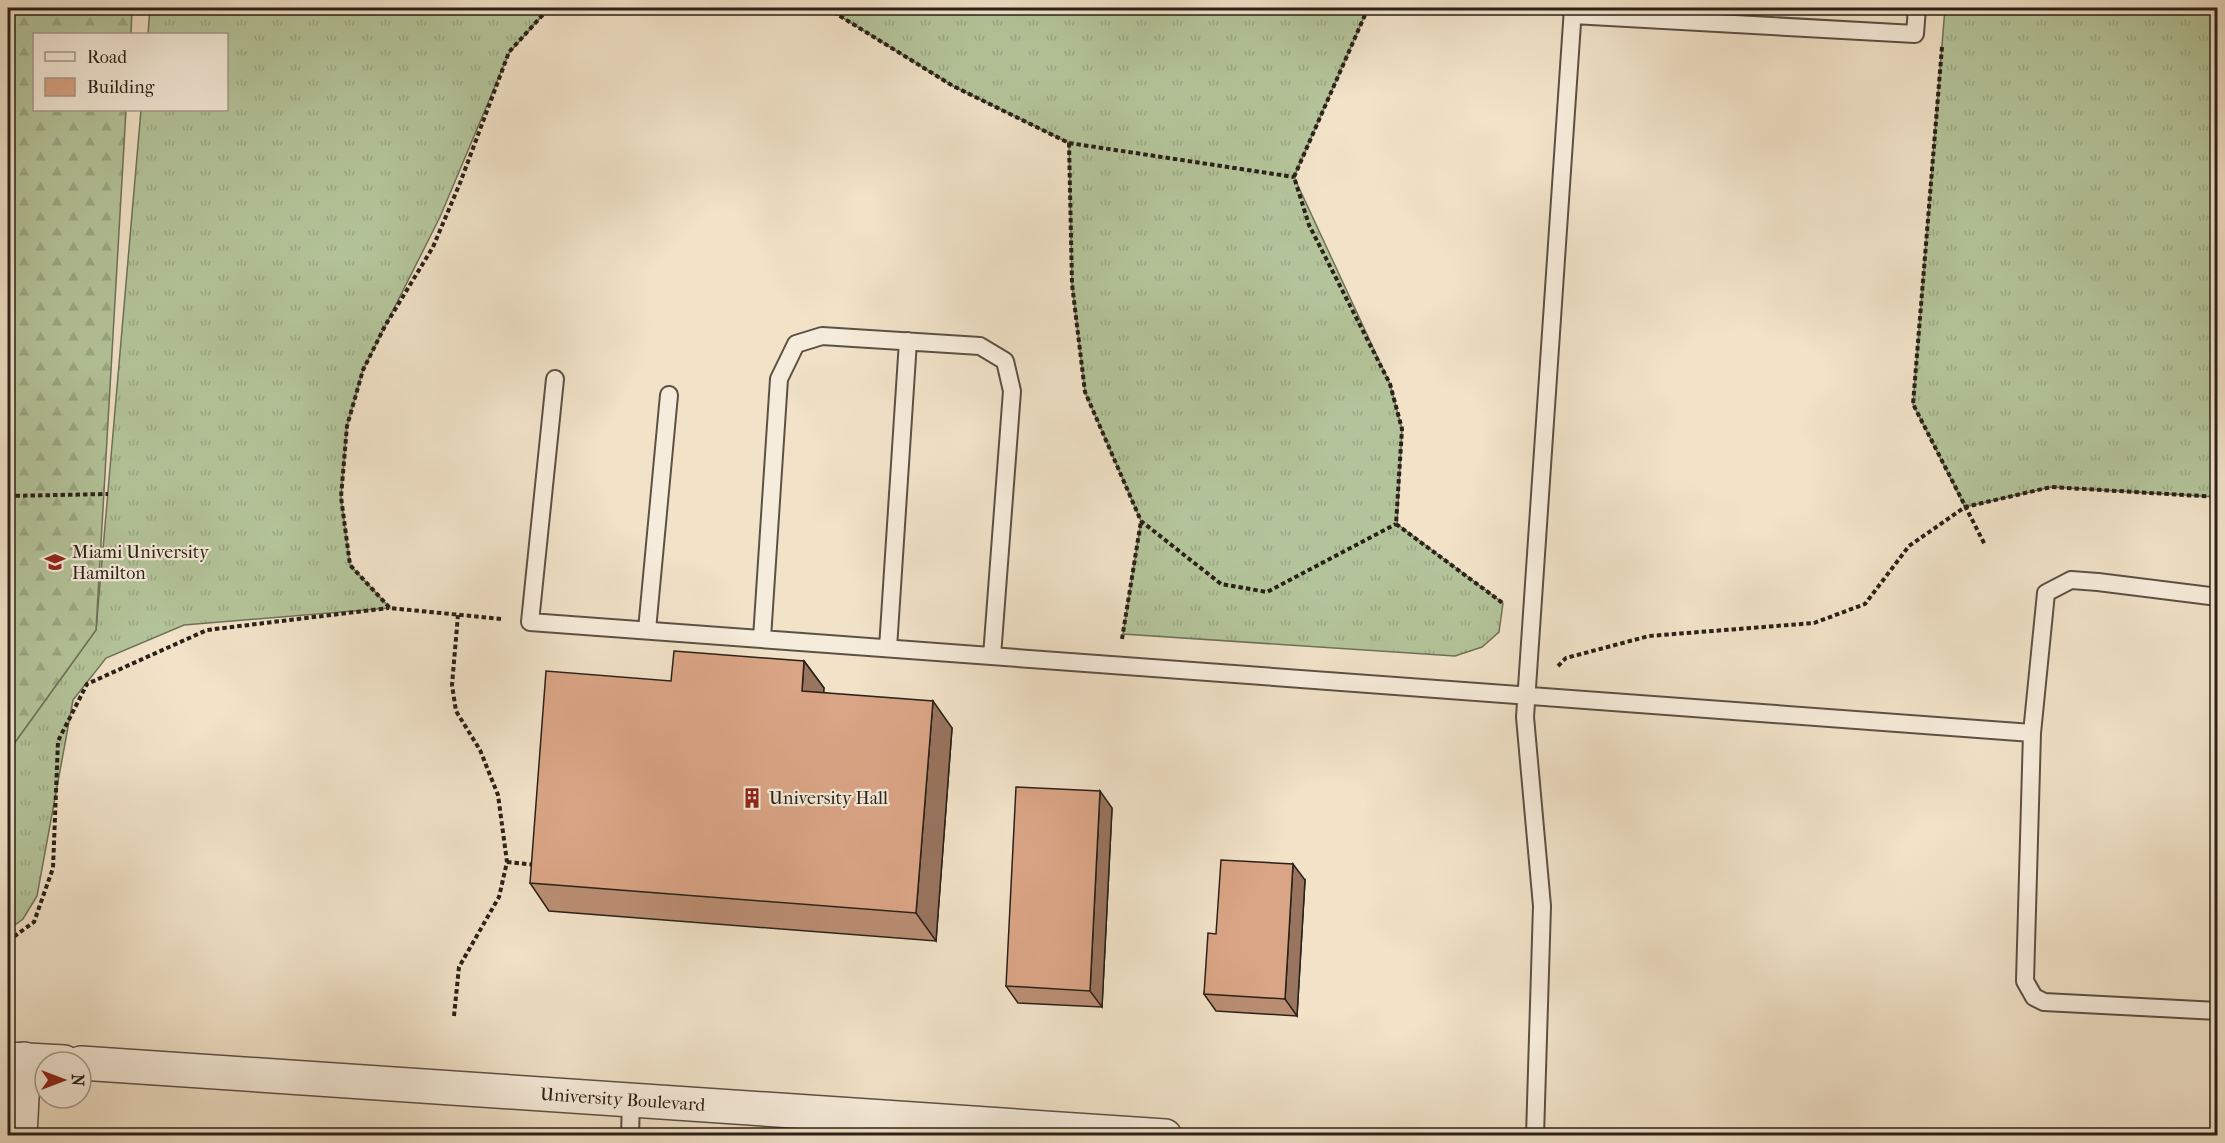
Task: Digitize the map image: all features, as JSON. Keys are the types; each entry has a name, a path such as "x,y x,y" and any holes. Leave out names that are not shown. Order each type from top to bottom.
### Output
{"street":[{"path":"20,1136 16,1059 33,1060"},
{"name":"University Boulevard","path":"93,1064 1164,1136"}],"lane":[{"path":"1535,1136 1542,906 1525,717 1573,11 1616,12 1915,34 1917,8"},
{"path":"762,638 779,379 796,344 822,336 980,346 1005,361 1012,391 992,656"},
{"path":"888,648 908,341"},
{"path":"555,379 530,622 2032,733"},
{"path":"647,630 669,395"},
{"path":"2217,597 2071,580 2046,594 2032,733 2025,981 2034,997 2044,1002 2217,1011"},
{"path":"630,1136 631,1100"}],"path":[{"path":"390,608 350,565 341,497 347,426 363,370 385,326 433,248 460,183 508,52 549,8"},
{"path":"827,8 952,86 1069,143 1294,177"},
{"path":"1368,8 1294,177 1309,225 1390,384 1402,429 1396,524"},
{"path":"1942,42 1913,404 1985,546"},
{"path":"1069,143 1072,284 1085,392 1141,521 1221,584 1267,592 1396,524"},
{"path":"1527,695 1566,658 1576,655 1649,636 1814,623 1865,604 1910,546 1965,507 2051,487 2217,497"},
{"path":"8,496 108,494"},
{"path":"1119,665 1141,521"},
{"path":"1396,524 1531,624"},
{"path":"8,941 34,922 53,868 58,741 87,684 207,630 390,608 530,622"},
{"path":"454,1016 459,967 500,897 507,862 498,795 480,750 456,711 452,685 458,615"},
{"path":"507,862 541,866"}],"green space":[{"name":"Miami University Hamilton","path":"8,8 132,8 131,33 33,33 33,111 126,111 96,630 8,752"},
{"path":"150,8 549,8 509,53 440,217 363,370 347,426 341,497 350,565 390,608 184,625 106,658 73,700 37,896 23,919 8,930 8,752 96,630 141,111 228,111 228,33 148,33"},
{"path":"827,8 1368,8 1294,177 1390,384 1402,429 1397,524 1503,603 1499,632 1482,647 1455,656 1123,634 1141,521 1085,392 1072,284 1069,143 953,86"},
{"path":"1945,8 2217,8 2217,497 2051,487 1965,507 1913,404"}],"building":[{"name":"University Hall","path":"674,651 804,661 802,691 933,701 916,913 530,883 546,671 671,681"},
{"path":"1016,787 1100,791 1090,991 1006,986"},
{"path":"1221,860 1293,864 1285,999 1204,994 1208,933 1216,934"}],"place":[{"name":"Miami University Hamilton","path":"55,562"},
{"name":"University Hall","path":"752,798"}]}
